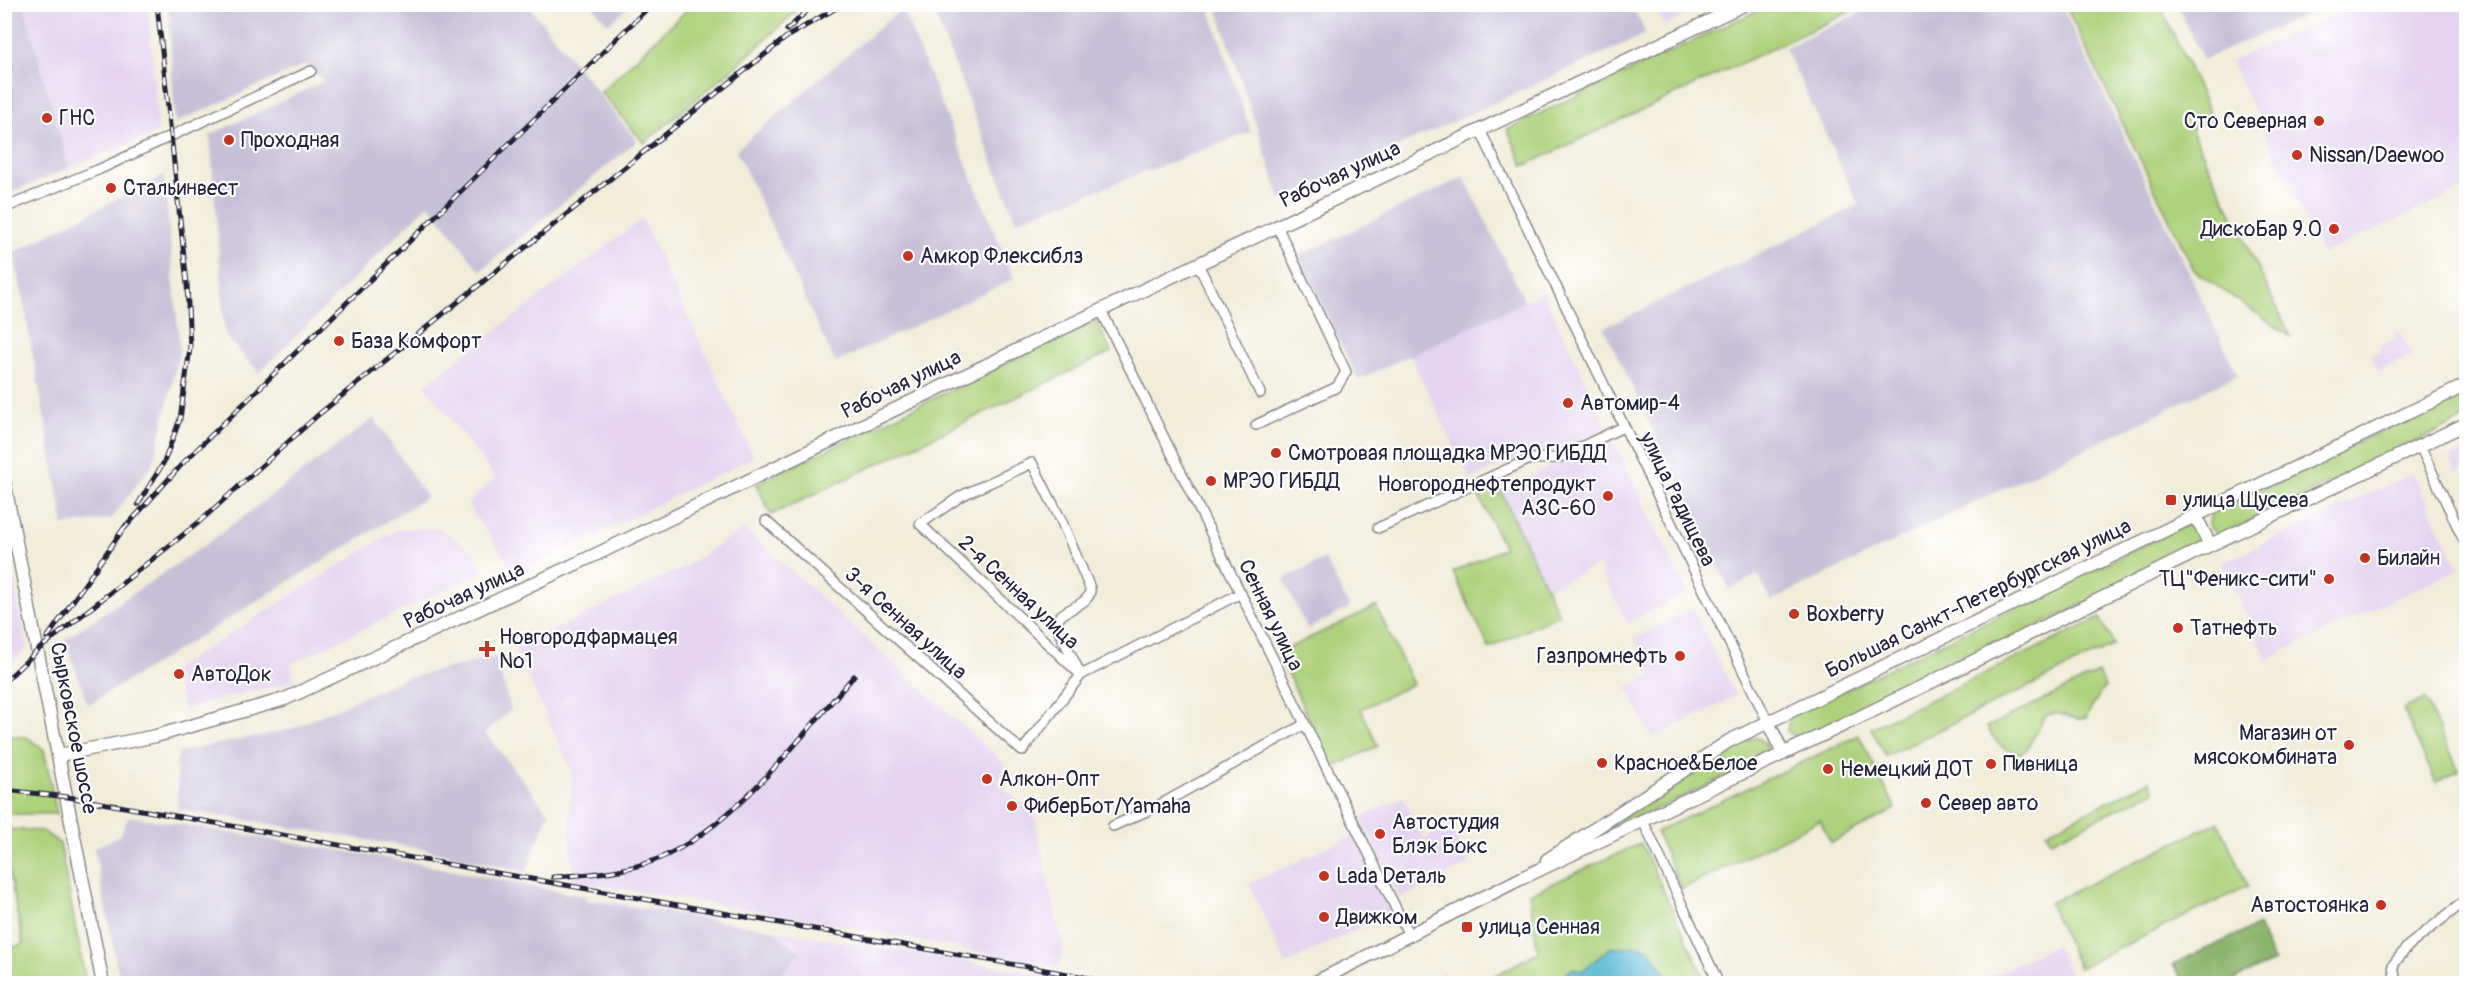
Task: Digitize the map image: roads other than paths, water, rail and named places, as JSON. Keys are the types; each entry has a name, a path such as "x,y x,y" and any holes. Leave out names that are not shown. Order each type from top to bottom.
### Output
{"main road":[{"name":"Рабочая улица","path":"59,755 156,736 285,699 566,569 1101,310 1745,4"},
{"name":"Большая Санкт-Петербургская улица","path":"1524,877 1569,844 1729,741 2466,385"},
{"name":"Большая Санкт-Петербургская улица","path":"1312,984 1524,877 2466,424"},
{"name":"Сырковское шоссе","path":"4,481 103,984"},
{"path":"2195,515 2210,546"},
{"path":"1768,722 1783,754"}],"street":[{"path":"4,208 99,169 311,70"},
{"name":"улица Радищева","path":"1480,130 1768,722"},
{"path":"1256,425 1336,387 1346,372 1277,226"},
{"path":"1198,264 1260,393"},
{"name":"Сенная улица","path":"1101,310 1409,936"},
{"path":"1378,528 1530,459 1557,458 1623,427"},
{"path":"2420,446 2462,526 2466,545"},
{"name":"2-я Сенная улица","path":"1032,463 1061,520 1090,588 1087,599 1062,614 1055,623 1081,675 920,524 962,496 1032,463"},
{"name":"3-я Сенная улица","path":"766,521 1022,751 1081,675"},
{"path":"1081,675 1241,593"},
{"path":"1113,826 1156,807 1305,724"},
{"path":"1643,821 1719,984"},
{"path":"2396,984 2393,965 2408,946 2466,900"}],"water":[{"path":"1637,946 1649,949 1666,973 1670,983 1560,983 1559,979 1573,968 1582,971 1610,948"}],"railway":[{"path":"138,504 164,462 180,419 190,348 187,284 157,4"},
{"path":"122,531 183,463 652,4"},
{"path":"787,30 814,4"},
{"path":"4,682 38,650 198,523 318,415 788,36 843,4"},
{"path":"47,638 126,525"},
{"path":"553,877 610,872 644,864 674,851 704,833 732,810 785,757 854,676"},
{"path":"4,790 68,797 1079,976 1111,984"}],"place":[{"name":"ГНС","path":"47,118"},
{"name":"Сто Северная","path":"2319,121"},
{"name":"Проходная","path":"229,140"},
{"name":"Nissan/Daewoo","path":"2297,155"},
{"name":"Стальинвест","path":"111,188"},
{"name":"ДискоБар 9.0","path":"2334,229"},
{"name":"Амкор Флексиблз","path":"908,256"},
{"name":"База Комфорт","path":"339,341"},
{"name":"Автомир-4","path":"1568,403"},
{"name":"Смотровая площадка МРЭО ГИБДД","path":"1276,453"},
{"name":"МРЭО ГИБДД","path":"1211,481"},
{"name":"Новгороднефтепродукт АЗС-60","path":"1608,496"},
{"name":"улица Щусева","path":"2171,500"},
{"name":"Билайн","path":"2365,558"},
{"name":"ТЦ\"Феникс-сити\"","path":"2329,579"},
{"name":"Boxberry","path":"1794,614"},
{"name":"Татнефть","path":"2178,628"},
{"name":"Новгородфармацея №1","path":"487,649"},
{"name":"Газпромнефть","path":"1680,656"},
{"name":"АвтоДок","path":"179,674"},
{"name":"Магазин от мясокомбината","path":"2349,745"},
{"name":"Красное&Белое","path":"1602,763"},
{"name":"Пивница","path":"1991,764"},
{"name":"Немецкий ДОТ","path":"1828,769"},
{"name":"Алкон-Опт","path":"987,779"},
{"name":"Север авто","path":"1926,803"},
{"name":"ФиберБот/Yamaha","path":"1012,806"},
{"name":"Автостудия Блэк Бокс","path":"1380,834"},
{"name":"Lada Dеталь","path":"1324,876"},
{"name":"Автостоянка","path":"2381,905"},
{"name":"Движком","path":"1324,917"},
{"name":"улица Сенная","path":"1467,927"}]}
